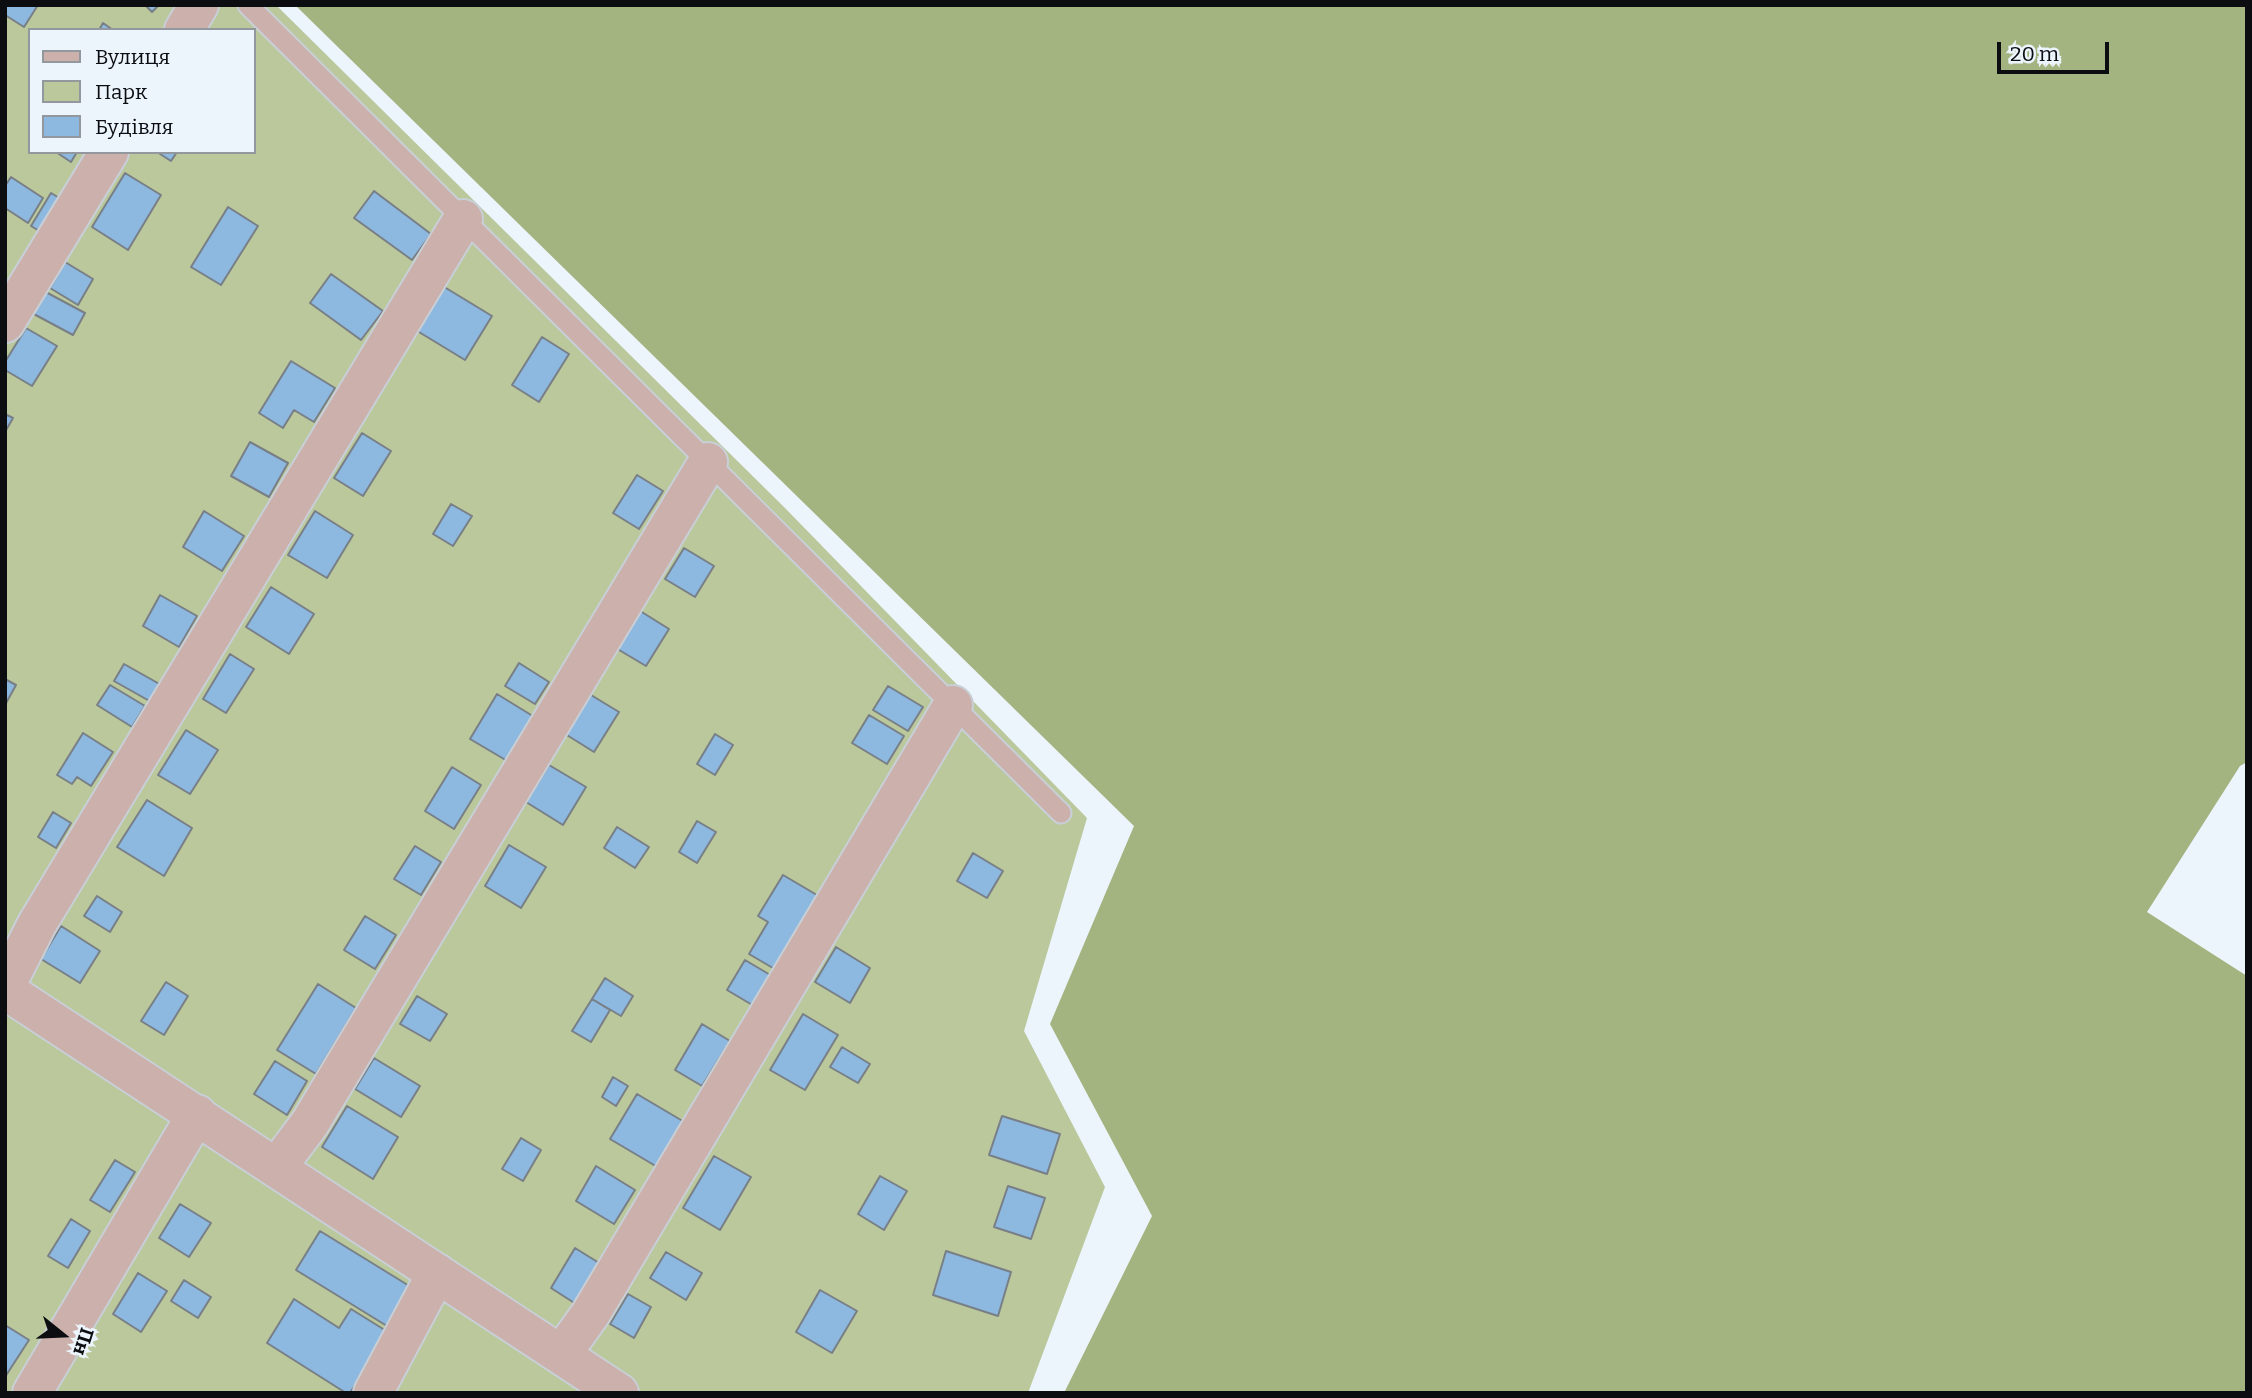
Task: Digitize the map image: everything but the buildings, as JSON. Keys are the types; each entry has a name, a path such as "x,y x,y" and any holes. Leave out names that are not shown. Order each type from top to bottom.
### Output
{"street":[{"path":"185,28 199,5"},
{"path":"5,323 108,154"},
{"path":"463,219 37,925 5,988 619,1393"},
{"path":"277,1167 310,1124 708,462"},
{"path":"561,1355 591,1313 953,705"},
{"path":"32,1393 197,1114"},
{"path":"373,1393 437,1273"}],"lane":[{"path":"248,5 1061,813"}],"green space":[{"path":"5,5 276,5 785,508 1087,818 1024,1031 1105,1187 1028,1393 5,1393"},
{"path":"295,5 2247,5 2247,762 2240,766 2147,912 2247,976 2247,1393 1064,1393 1152,1216 1050,1024 1134,826"}]}
